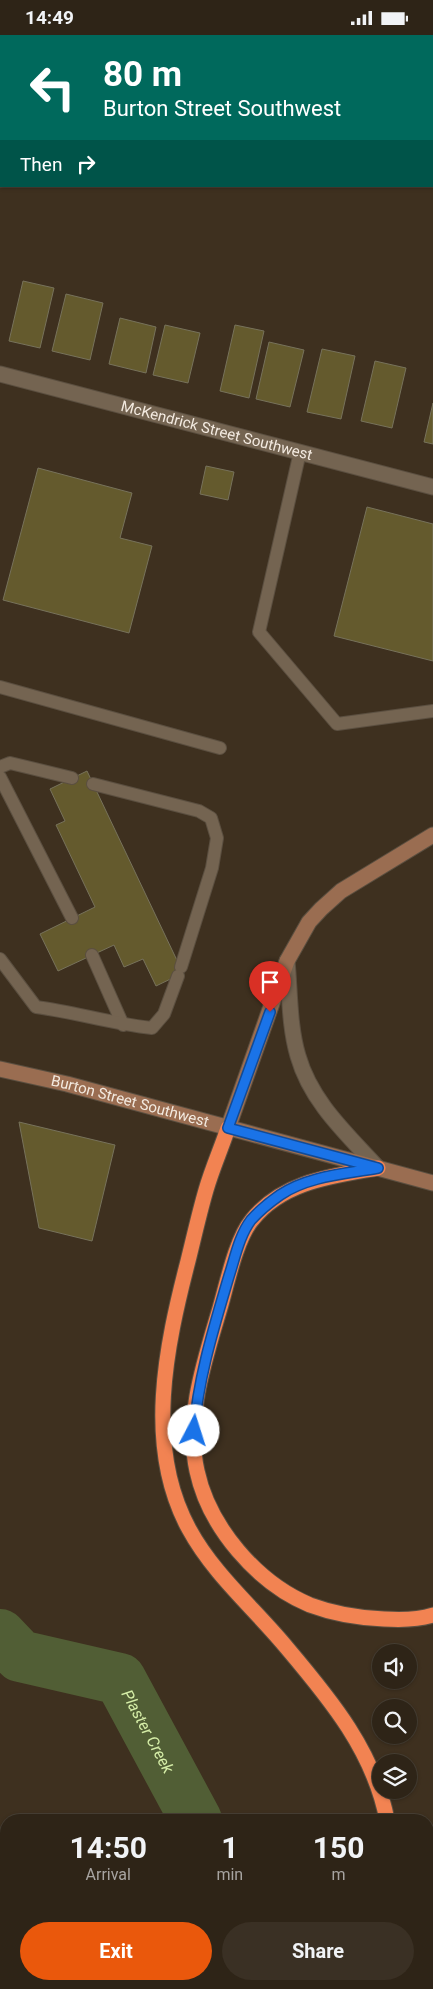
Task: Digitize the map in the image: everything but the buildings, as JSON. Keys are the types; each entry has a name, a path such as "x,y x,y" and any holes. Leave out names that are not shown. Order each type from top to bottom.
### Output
{"highway":[{"path":"228,1128 206,1188 168,1343 163,1405 164,1437 172,1487 189,1528 216,1569 275,1633 322,1689 347,1724 364,1752 385,1814"},
{"path":"378,1168 316,1179 295,1187 281,1195 252,1219 239,1246 202,1376 196,1405 194,1449 197,1471 215,1519 228,1539 248,1561 285,1591 309,1604 336,1613 365,1618 399,1620 433,1615"}],"main road":[{"path":"228,1128 288,961 310,922 341,891 433,835"},
{"name":"Burton Street Southwest","path":"0,1069 67,1085 433,1183"}],"street":[{"name":"McKendrick Street Southwest","path":"0,373 433,487"},
{"path":"288,961 294,1040 305,1075 314,1093 330,1116 378,1168"}],"lane":[{"path":"300,452 259,632 336,724 433,711"},
{"path":"0,687 220,748"},
{"path":"0,767 10,763 72,778"},
{"path":"0,777 72,918"},
{"path":"0,959 36,1007 67,1011 123,1025 152,1028 164,1014 212,869 217,838 210,818 199,811 93,784"},
{"path":"92,955 123,1025"}],"waterway":[{"name":"Plaster Creek","path":"0,1635 20,1656 120,1679 193,1814"}],"route":[{"path":"194,1431 196,1405 213,1332 239,1246 252,1219 281,1195 295,1187 316,1179 378,1168 228,1128 270,1012"}]}
